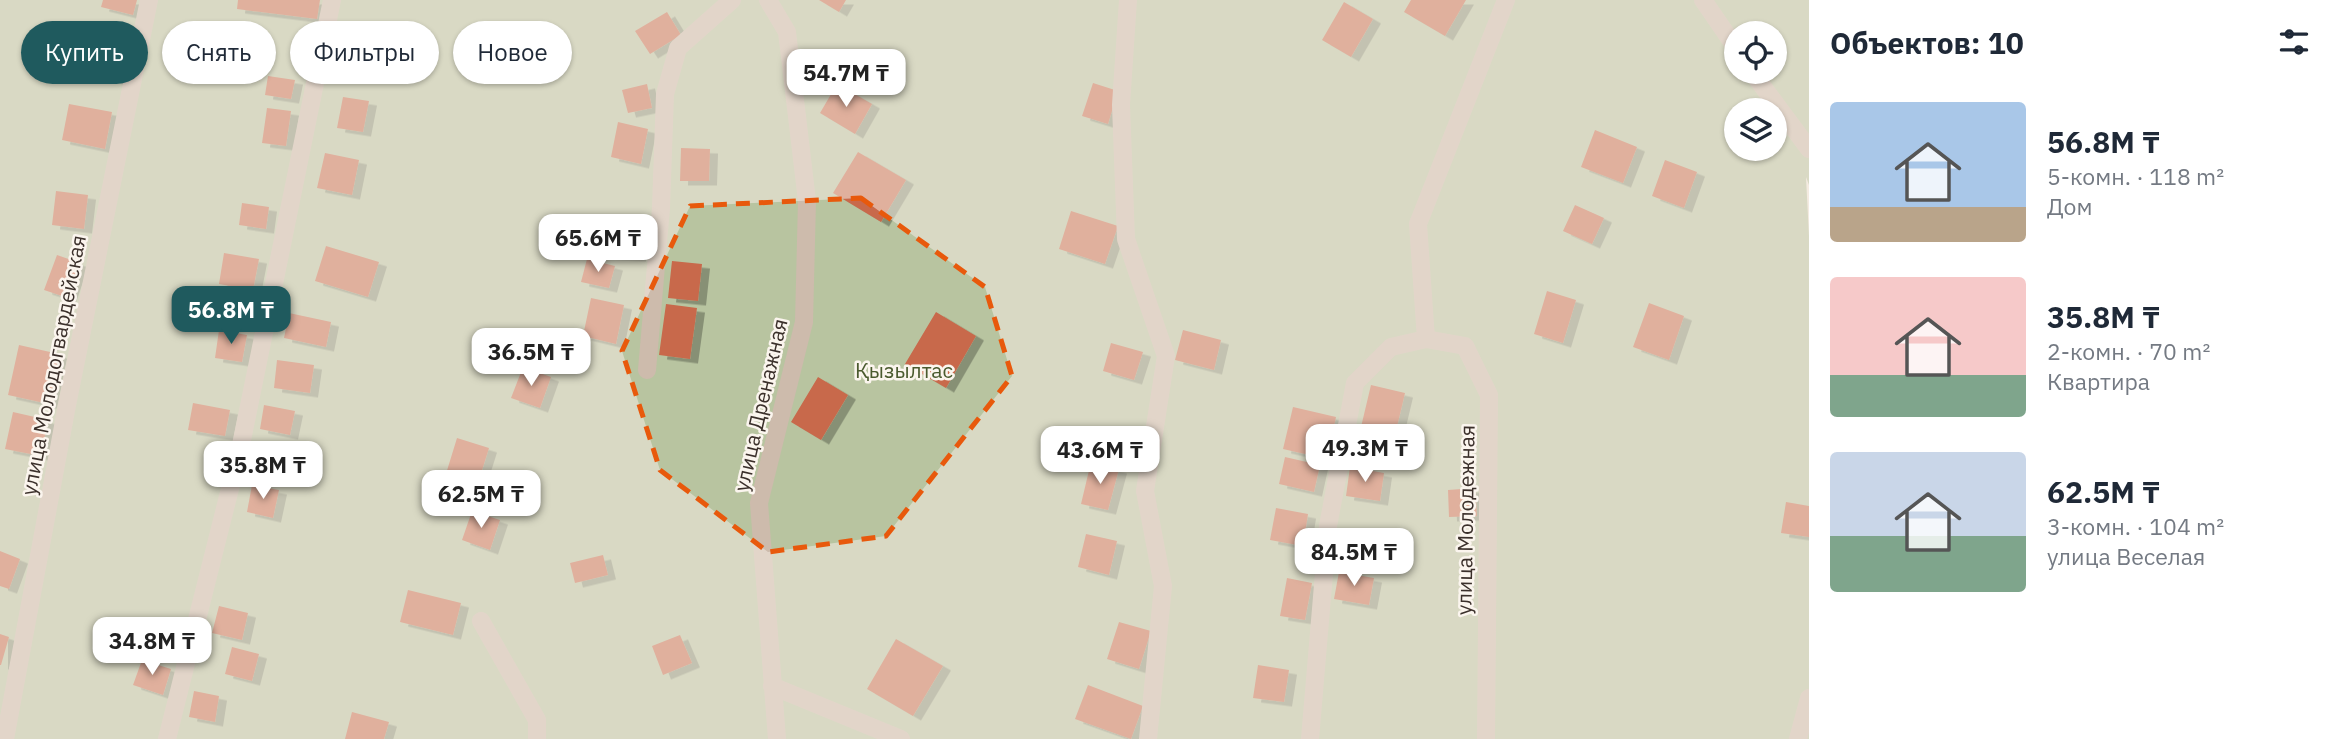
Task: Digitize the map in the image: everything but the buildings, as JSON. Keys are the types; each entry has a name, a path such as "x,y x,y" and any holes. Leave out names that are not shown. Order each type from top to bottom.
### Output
{"street":[{"name":"улица Молодогвардейская","path":"5,739 67,405 149,0"},
{"path":"167,739 241,445 332,0"},
{"path":"647,370 661,208 665,94 678,48 733,0"},
{"path":"1128,0 1121,105 1126,239 1166,356 1145,491 1163,586 1148,739"},
{"path":"1310,739 1328,526 1355,383 1391,347 1426,339 1418,224 1495,22 1506,0"},
{"path":"1703,0 1724,31"},
{"name":"улица Дренажная","path":"769,1 787,32 807,201 804,322 759,503 777,739"},
{"path":"1761,84 1809,149"},
{"name":"улица Молодежная","path":"1426,339 1465,346 1489,395 1486,739"},
{"path":"481,621 537,720 537,739"},
{"path":"772,686 901,739"},
{"path":"1798,739 1809,698"}],"highlighted area":[{"path":"861,198 985,287 1012,376 886,536 768,552 660,470 622,351 690,206"}],"green space":[{"name":"Қызылтас","path":"0,0 1809,0 1809,185 1806,177 1809,236 1809,739 0,739"}]}
